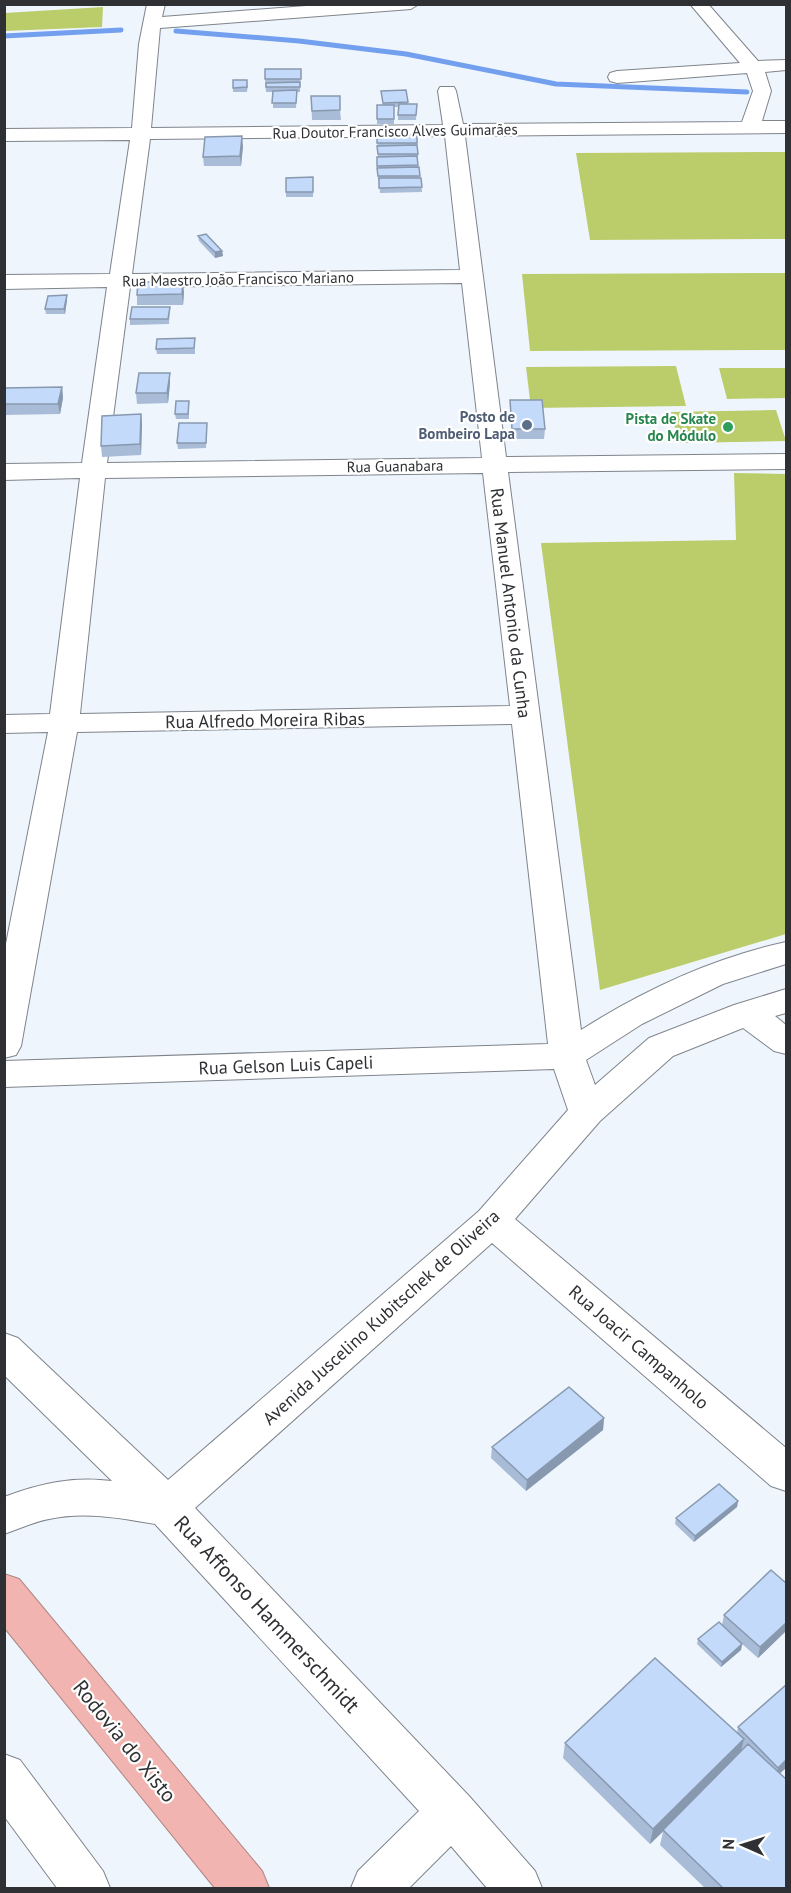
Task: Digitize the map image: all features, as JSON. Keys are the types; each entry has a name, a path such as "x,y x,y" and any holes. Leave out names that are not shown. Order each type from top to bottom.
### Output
{"highway":[{"name":"Rodovia do Xisto","path":"4,1593 246,1888"}],"street":[{"path":"4,1046 64,723 93,471 118,280 141,133 148,44 155,14 411,4"},
{"path":"698,4 754,68 762,92 750,127"},
{"path":"617,77 786,65"},
{"name":"Rua Manuel Antonio da Cunha","path":"447,91 454,130 567,1056 587,1112"},
{"name":"Rua Doutor Francisco Alves Guimarães","path":"4,135 786,127"},
{"name":"Rua Maestro João Francisco Mariano","path":"4,282 471,276"},
{"name":"Rua Guanabara","path":"4,472 786,461"},
{"name":"Rua Alfredo Moreira Ribas","path":"4,724 525,715"},
{"path":"567,1056 630,1015 711,976 786,953"},
{"name":"Avenida Juscelino Kubitschek de Oliveira","path":"167,1507 492,1221 587,1112 661,1047 746,1013 786,1001"},
{"path":"746,1013 786,1042"},
{"name":"Rua Gelson Luis Capeli","path":"4,1074 567,1056"},
{"name":"Rua Joacir Campanholo","path":"492,1221 786,1473"},
{"name":"Rua Affonso Hammerschmidt","path":"4,1350 167,1507 452,1812 518,1888"},
{"path":"4,1516 30,1504 67,1496 98,1496 167,1507"},
{"path":"4,1776 87,1888"},
{"path":"375,1888 452,1812"}],"green space":[{"path":"103,7 102,27 5,31 5,13"},
{"path":"786,152 786,239 590,240 576,153"},
{"path":"786,273 786,350 530,351 522,274"},
{"path":"676,366 686,406 531,408 526,367"},
{"path":"719,368 786,368 786,398 727,399"},
{"name":"Pista de Skate do Módulo","path":"776,410 786,441 679,443 671,412"},
{"path":"734,473 786,474 786,934 600,990 541,543 736,540"}],"building":[{"path":"265,69 301,69 301,79 265,79"},
{"path":"233,80 247,80 247,87 233,88"},
{"path":"300,82 300,87 266,87 266,83"},
{"path":"297,90 296,103 272,103 273,91"},
{"path":"406,90 408,102 383,103 381,91"},
{"path":"311,96 340,96 340,110 312,111"},
{"path":"399,104 417,104 416,115 398,115"},
{"path":"377,105 394,105 394,119 377,119"},
{"path":"377,135 417,135 417,143 377,143"},
{"path":"242,136 240,156 203,157 205,137"},
{"path":"417,145 418,154 378,154 377,146"},
{"path":"417,156 418,165 377,166 377,157"},
{"path":"419,167 420,176 378,176 377,168"},
{"path":"313,177 313,192 286,192 286,178"},
{"path":"379,178 421,178 422,187 379,188"},
{"path":"206,234 222,251 215,252 198,236"},
{"path":"138,282 183,282 182,294 137,295"},
{"path":"67,295 64,309 45,309 48,296"},
{"path":"132,307 170,307 168,319 130,319"},
{"path":"195,338 194,348 156,349 157,339"},
{"path":"139,373 170,373 167,393 136,393"},
{"path":"62,387 58,404 4,404 4,388"},
{"path":"510,400 542,400 545,429 512,429"},
{"path":"176,401 189,401 188,414 175,414"},
{"path":"141,414 140,444 101,446 102,416"},
{"path":"179,423 207,423 206,443 177,443"},
{"path":"569,1387 604,1418 527,1480 492,1447"},
{"path":"719,1484 738,1501 695,1536 676,1518"},
{"path":"771,1570 786,1583 786,1623 760,1647 724,1615"},
{"path":"719,1622 742,1644 722,1662 698,1639"},
{"path":"655,1658 744,1739 653,1829 565,1743"},
{"path":"786,1685 786,1760 778,1768 738,1727"},
{"path":"748,1744 786,1779 786,1888 723,1888 663,1830"}],"waterway":[{"path":"4,36 121,30"},
{"path":"176,31 299,41 406,54 556,84 747,92"}],"place":[{"name":"Posto de Bombeiro Lapa","path":"527,425"},
{"name":"Pista de Skate do Módulo","path":"728,427"}]}
